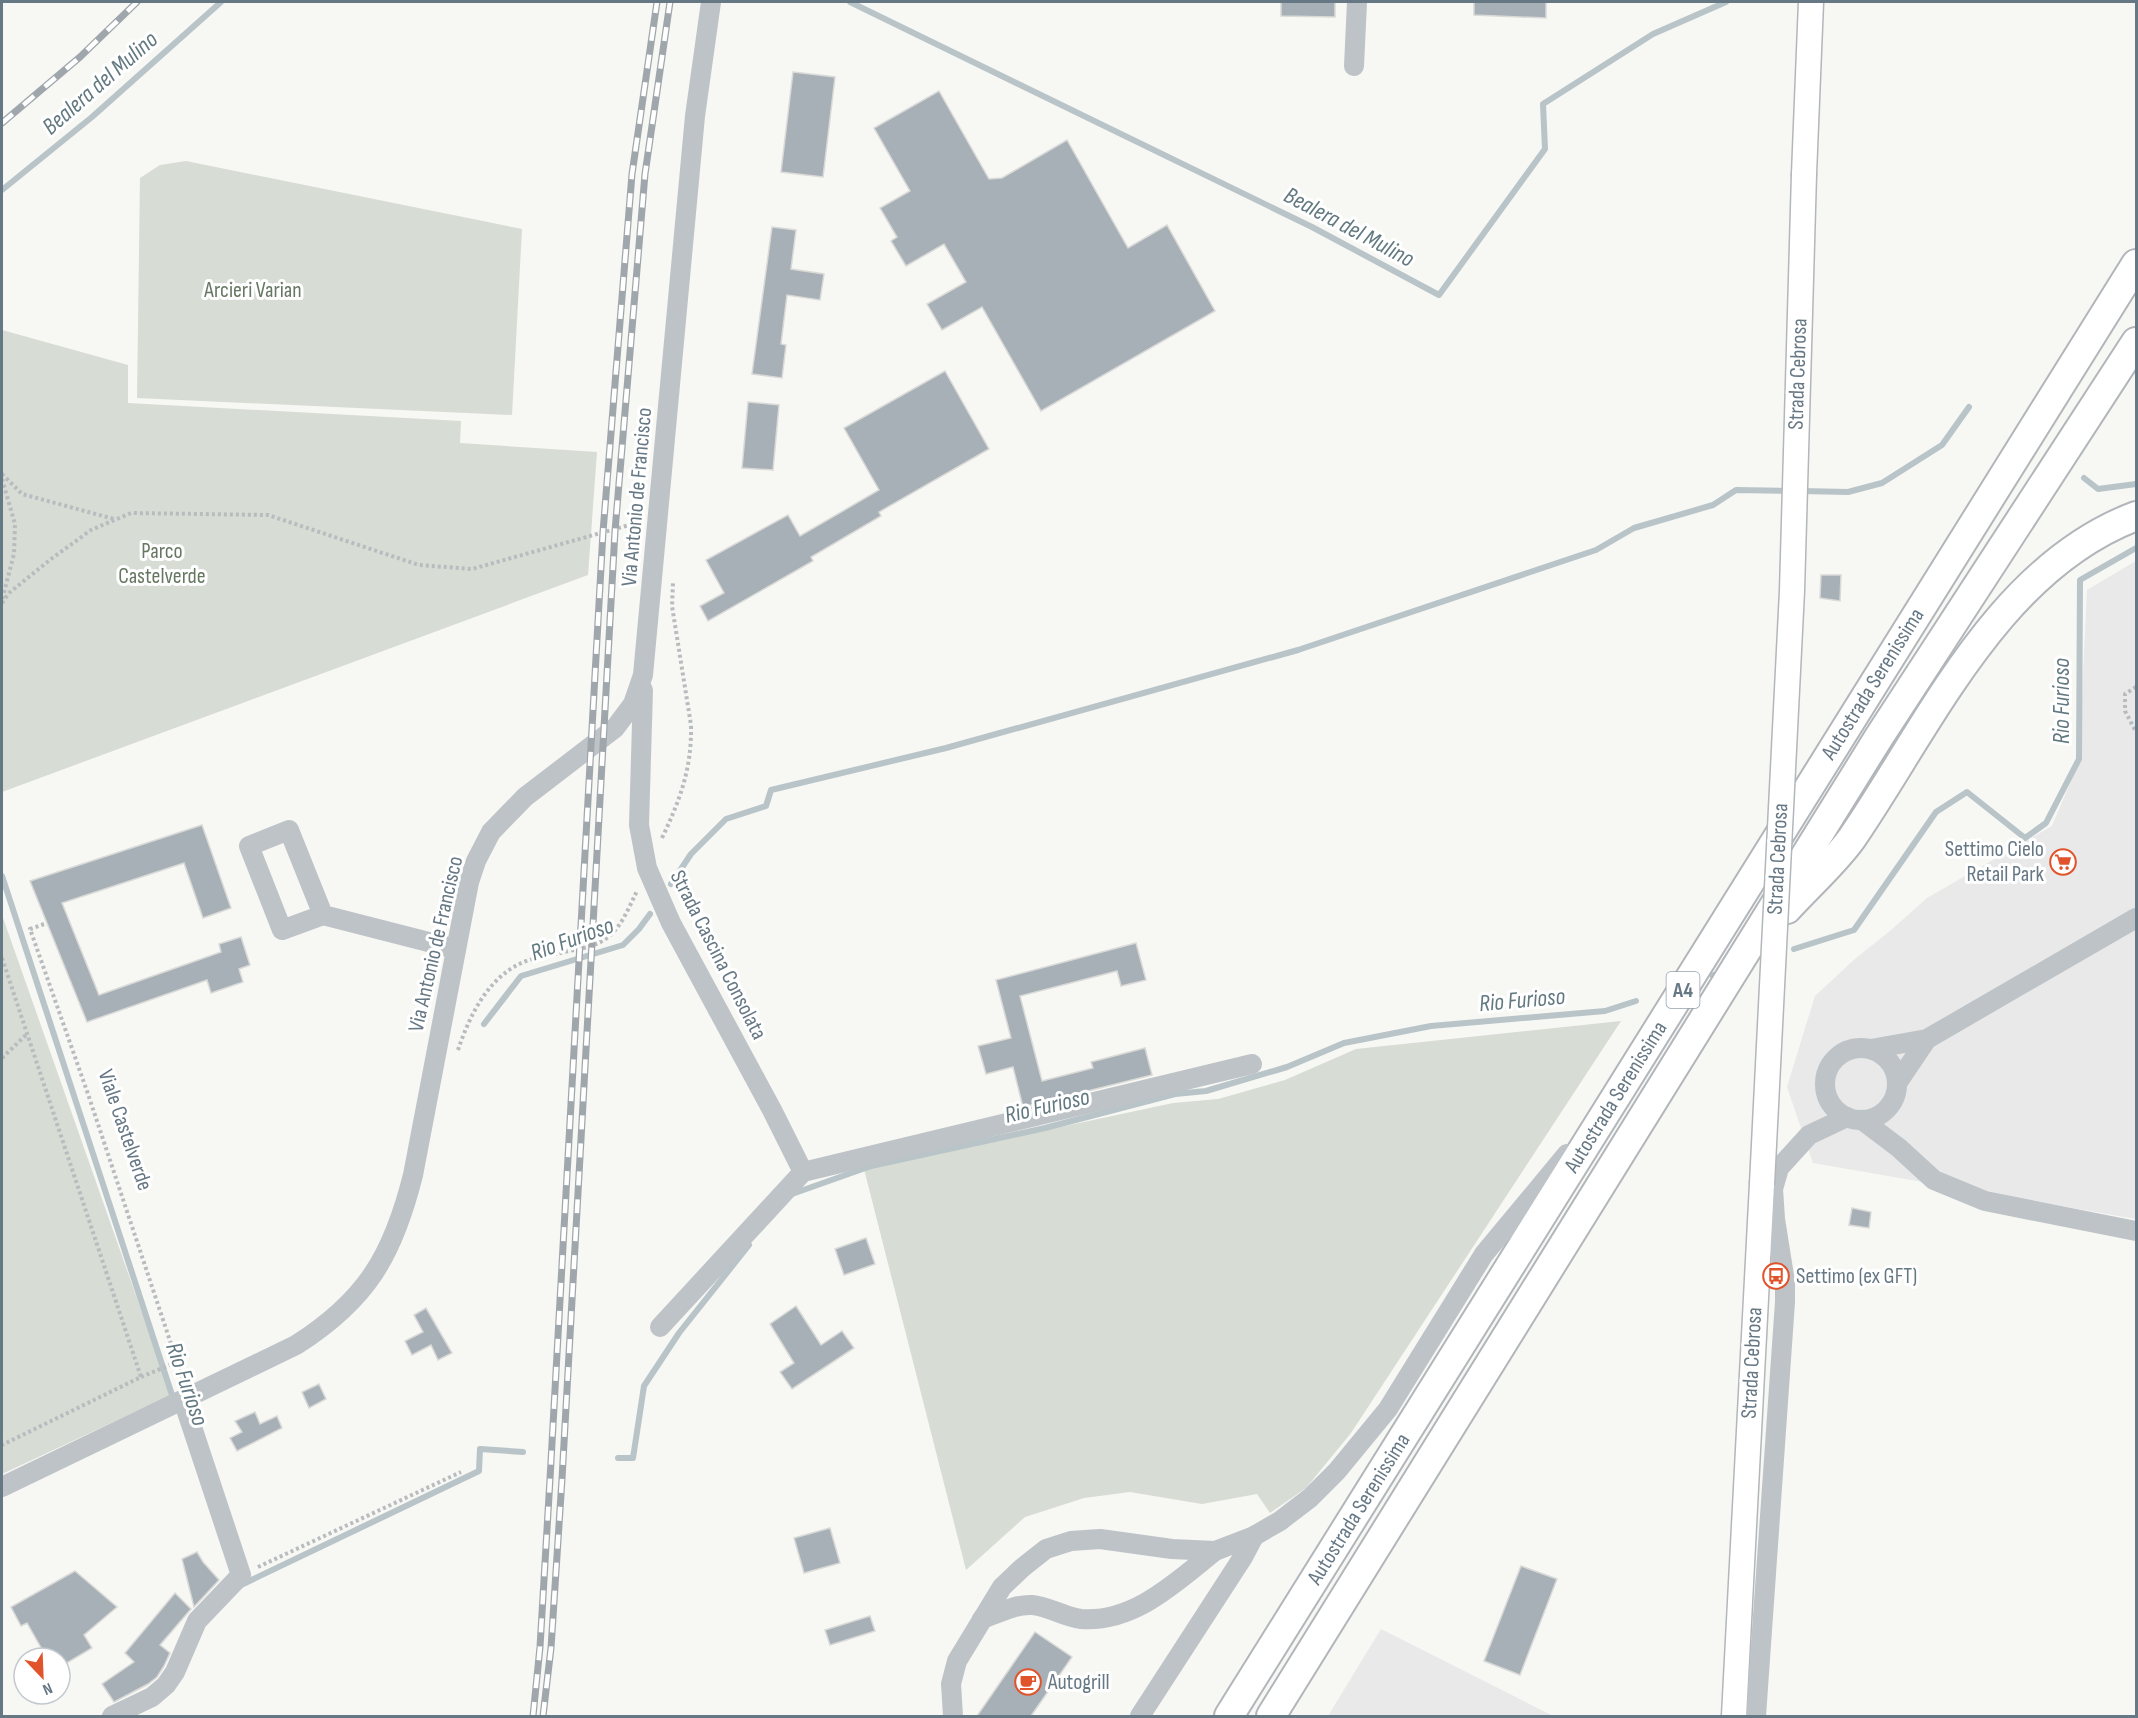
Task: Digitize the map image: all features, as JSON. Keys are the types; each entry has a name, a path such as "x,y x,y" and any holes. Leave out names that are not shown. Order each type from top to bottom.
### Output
{"highway":[{"name":"Autostrada Serenissima","path":"1229,1716 2136,264"},
{"name":"Autostrada Serenissima","path":"1270,1716 1879,737 2136,342"},
{"path":"1743,957 1850,841 1950,684 2030,586 2056,562 2084,542 2115,524 2136,516"}],"main road":[{"name":"Strada Cebrosa","path":"1734,1716 1792,591 1810,2"}],"street":[{"name":"Via Antonio de Francisco","path":"2,1487 282,1353 318,1331 350,1304 380,1264 392,1240 404,1209 413,1175 469,882 476,861 491,832 525,797 615,728 633,704 643,675 695,116 711,2"},
{"path":"1354,66 1357,2"},
{"name":"Strada Cascina Consolata","path":"643,675 639,825 647,868 671,923 772,1110 802,1172"},
{"path":"323,915 289,830 249,846 282,930 323,915 456,949"},
{"path":"1871,1049 1927,1039 2136,918"},
{"path":"1898,1082 1927,1039"},
{"path":"1755,1716 1785,1302 1785,1282 1774,1220 1773,1189 1779,1168 1809,1135 1854,1119 1877,1117 1890,1106 1897,1093 1898,1082 1891,1062 1882,1054 1859,1047 1836,1057 1829,1067 1825,1080 1830,1103 1839,1113 1854,1119 1899,1148 1934,1180 1985,1201 2136,1231"},
{"path":"660,1327 802,1172 1252,1064"},
{"path":"982,1619 1009,1609 1032,1605 1079,1619 1100,1618 1131,1610 1161,1594 1215,1551 1254,1536 1280,1521 1310,1498 1363,1441 1388,1409 1484,1254 1623,1087"},
{"path":"1890,1106 1899,1148"},
{"path":"112,1716 152,1697 166,1685 175,1672 197,1622 241,1575 183,1400"},
{"path":"1140,1716 1243,1557 1254,1536"},
{"path":"953,1716 951,1684 957,1661 1002,1587 1046,1549 1071,1541 1100,1539 1172,1549 1215,1551"},
{"path":"1737,1652 1758,1688"}],"path":[{"path":"2,476 22,494 115,519"},
{"path":"2,476 15,524 14,554 2,601"},
{"path":"2,601 51,558 91,530 131,513 268,515 419,565 471,569 659,517"},
{"path":"2136,687 2125,694 2125,711 2136,732"},
{"name":"Viale Castelverde","path":"44,924 30,929 92,1105 177,1362 141,1377"},
{"path":"2,958 141,1377 2,1445"},
{"path":"2,1058 28,1034"},
{"path":"241,1575 460,1473"}],"shaded area":[{"name":"Settimo Cielo Retail Park","path":"2136,561 2136,1219 1813,1163 1787,1087 1815,996 1927,898 2052,826 2079,762 2087,590"},
{"path":"1381,1629 1553,1716 1328,1716"}],"green space":[{"name":"Arcieri Varian","path":"186,161 522,229 512,415 137,398 140,178 160,165"},
{"name":"Parco Castelverde","path":"2,330 128,365 128,403 461,421 460,443 597,452 588,575 2,792"},
{"path":"2,915 171,1395 2,1474"},
{"path":"1621,1021 1351,1433 1306,1488 1270,1513 1257,1494 1202,1504 1130,1492 1084,1498 1025,1517 966,1570 864,1169 1173,1103 1218,1099 1285,1080 1356,1049"}],"building":[{"path":"1281,2 1335,2 1335,17 1281,16"},
{"path":"1474,2 1546,2 1546,18 1474,15"},
{"path":"793,72 835,77 823,177 781,172"},
{"path":"939,91 989,179 1002,178 1067,140 1128,248 1167,225 1215,311 1041,411 982,307 942,330 927,304 966,282 944,244 906,266 891,241 897,237 880,208 910,191 874,128"},
{"path":"772,227 796,230 791,269 824,274 820,300 787,295 781,344 786,345 782,378 752,374"},
{"path":"945,371 989,449 879,512 881,516 811,557 813,561 708,621 700,606 724,593 706,560 788,515 800,536 879,490 844,428"},
{"path":"748,402 779,405 773,470 742,468"},
{"path":"1821,575 1841,575 1840,601 1820,598"},
{"path":"202,825 231,908 203,918 184,863 62,903 99,995 221,952 219,944 241,937 250,965 239,969 243,982 211,993 207,980 87,1022 30,881"},
{"path":"1136,943 1146,980 1121,986 1117,971 1020,996 1042,1081 1093,1068 1091,1062 1145,1048 1152,1075 1023,1107 1013,1067 986,1074 978,1046 1011,1038 996,980"},
{"path":"1852,1208 1871,1212 1869,1228 1849,1225"},
{"path":"866,1238 875,1264 844,1275 835,1249"},
{"path":"796,1306 821,1345 842,1331 854,1348 792,1389 780,1372 794,1363 770,1324"},
{"path":"426,1308 452,1353 438,1360 431,1345 412,1355 405,1341 423,1332 414,1315"},
{"path":"319,1384 326,1399 309,1408 302,1392"},
{"path":"255,1412 260,1424 277,1416 282,1428 237,1451 230,1438 242,1432 235,1421"},
{"path":"830,1528 840,1563 804,1573 794,1538"},
{"path":"197,1552 219,1580 194,1607 182,1559"},
{"path":"1521,1566 1557,1579 1520,1675 1484,1661"},
{"path":"75,1571 117,1607 84,1635 92,1648 72,1660 72,1646 40,1646 27,1623 21,1626 11,1607"},
{"path":"175,1593 191,1609 160,1645 170,1653 164,1666 157,1677 148,1684 114,1702 102,1684 134,1662 125,1653"},
{"path":"870,1616 875,1631 830,1645 825,1630"},
{"name":"Autogrill","path":"1035,1632 1072,1657 1031,1716 977,1716"}],"waterway":[{"name":"Bealera del Mulino","path":"2,190 92,117 221,2"},
{"name":"Bealera del Mulino","path":"850,2 1312,227 1439,295 1545,149 1543,104 1653,34 1726,2"},
{"path":"1801,491 1848,492 1882,483 1942,445 1969,407"},
{"path":"2084,478 2098,489 2136,484"},
{"path":"671,884 691,854 726,819 766,806 771,790 946,748 1298,650 1596,550 1634,528 1713,505 1736,490 1791,491"},
{"name":"Rio Furioso","path":"1794,949 1854,930 1936,812 1967,792 2025,838 2046,823 2079,759 2080,580 2136,548"},
{"name":"Rio Furioso","path":"2,876 174,1401"},
{"name":"Rio Furioso","path":"484,1024 521,976 623,945 650,914"},
{"name":"Rio Furioso","path":"792,1194 871,1166 1045,1128 1175,1094 1206,1091 1287,1067 1344,1043 1431,1026 1605,1011 1636,1001"},
{"name":"Rio Furioso","path":"618,1458 633,1458 644,1386 679,1333 749,1245"},
{"name":"Rio Furioso","path":"241,1585 479,1471 480,1449 523,1452"}],"railway":[{"path":"2,123 80,57 137,2"},
{"path":"533,1716 540,1647 550,1479 603,532 632,174 657,2"},
{"path":"543,1716 551,1648 562,1479 615,531 645,174 670,2"}],"place":[{"name":"Settimo Cielo Retail Park","path":"2063,862"},
{"name":"Settimo (ex GFT)","path":"1776,1276"},
{"name":"Autogrill","path":"1028,1682"}]}
